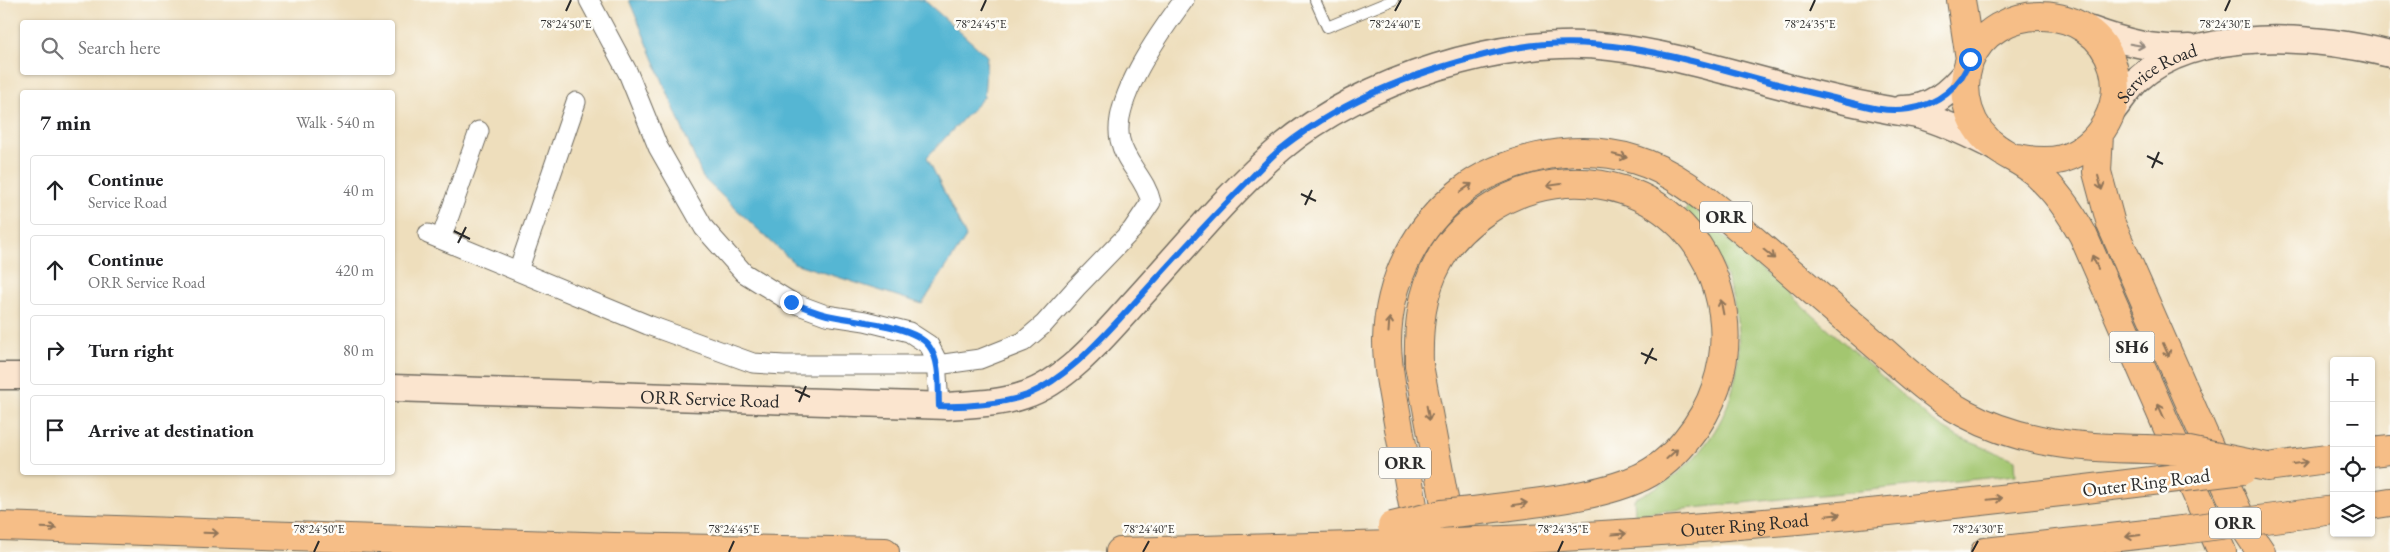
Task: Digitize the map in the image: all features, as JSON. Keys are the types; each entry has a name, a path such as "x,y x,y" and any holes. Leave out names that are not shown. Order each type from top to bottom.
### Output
{"main road":[{"name":"SH6","path":"1961,0 1968,65"},
{"name":"SH6","path":"2007,153 2040,162 2062,159 2082,150 2099,134 2113,110 2116,93 2113,67 2102,43 2091,30 2076,19 2036,5 1993,26 1981,38 1968,65 1964,86 1970,113 1984,137 2007,153 2038,174 2056,192 2083,235 2222,552"},
{"name":"Service Road","path":"2091,30 2128,44 2167,50 2207,48"},
{"name":"Service Road","path":"2113,110 2137,80 2170,59 2207,48 2254,39 2304,39 2358,46 2390,54"},
{"name":"ORR Service Road","path":"395,388 939,406 989,403 1026,395 1060,376 1093,348 1226,202 1282,148 1331,114 1380,89 1453,63 1511,49 1560,44 1608,46 1665,55 1883,109"},
{"path":"1883,109 1908,110 1932,103 1952,89 1968,65"},
{"path":"1883,109 1923,117 1961,130 2007,153"},
{"name":"SH6","path":"2099,134 2097,172 2111,224 2251,540"},
{"name":"ORR","path":"1421,552 1389,374 1387,342 1390,306 1399,275 1412,247 1428,224 1445,204 1466,187 1488,174 1518,162 1550,154 1580,151 1610,153 1638,160 1671,177 1708,202 1922,384 1962,412 2017,436 2051,443 2099,448 2189,452 2267,468"},
{"name":"ORR","path":"1394,536 1425,518 1472,511 1568,497 1637,479 1658,467 1679,448 1697,425 1713,397 1722,370 1726,340 1723,308 1715,278 1701,250 1684,227 1662,208 1635,194 1607,185 1577,182 1548,185 1522,192 1498,203 1476,218 1456,236 1439,259 1428,283 1422,307 1418,335 1419,365 1465,547"},
{"path":"0,376 20,376"},
{"path":"2375,452 2390,450"},
{"name":"Outer Ring Road","path":"1120,552 1342,546 1394,536 1465,547 1740,525 2267,468 2330,459"},
{"path":"2375,504 2390,502"},
{"name":"ORR","path":"1985,552 2182,530 2330,511"},
{"path":"0,526 604,546 886,552"},
{"path":"2251,540 2261,552"}],"street":[{"path":"589,0 628,73 658,147 704,228 744,273 791,302 826,315 865,321 909,332 929,345 937,365 939,406"},
{"path":"479,131 434,237 648,325 752,363 784,365 937,365 980,359 1023,342 1044,324 1132,230 1151,202 1143,183 1126,158 1120,139 1125,101 1147,54 1184,0"},
{"path":"518,271 576,102"}],"lane":[{"path":"1316,0 1327,27 1393,0"}],"green space":[{"path":"1689,205 1931,420 1958,437 2015,460 2016,475 1635,514 1634,499 1674,476 1699,452 1718,425 1731,395 1737,364 1738,332 1733,300 1723,268 1707,237 1700,226 1685,211"}],"water":[{"path":"629,0 924,0 987,56 984,97 927,157 966,237 922,304 794,263 703,178"}],"route":[{"path":"791,302 826,315 865,321 909,332 929,345 936,359 939,406 989,403 1026,395 1060,376 1093,348 1226,202 1282,148 1331,114 1388,85 1453,63 1511,49 1560,44 1608,46 1665,55 1883,109 1908,110 1932,103 1952,89 1967,71 1970,59"}]}
